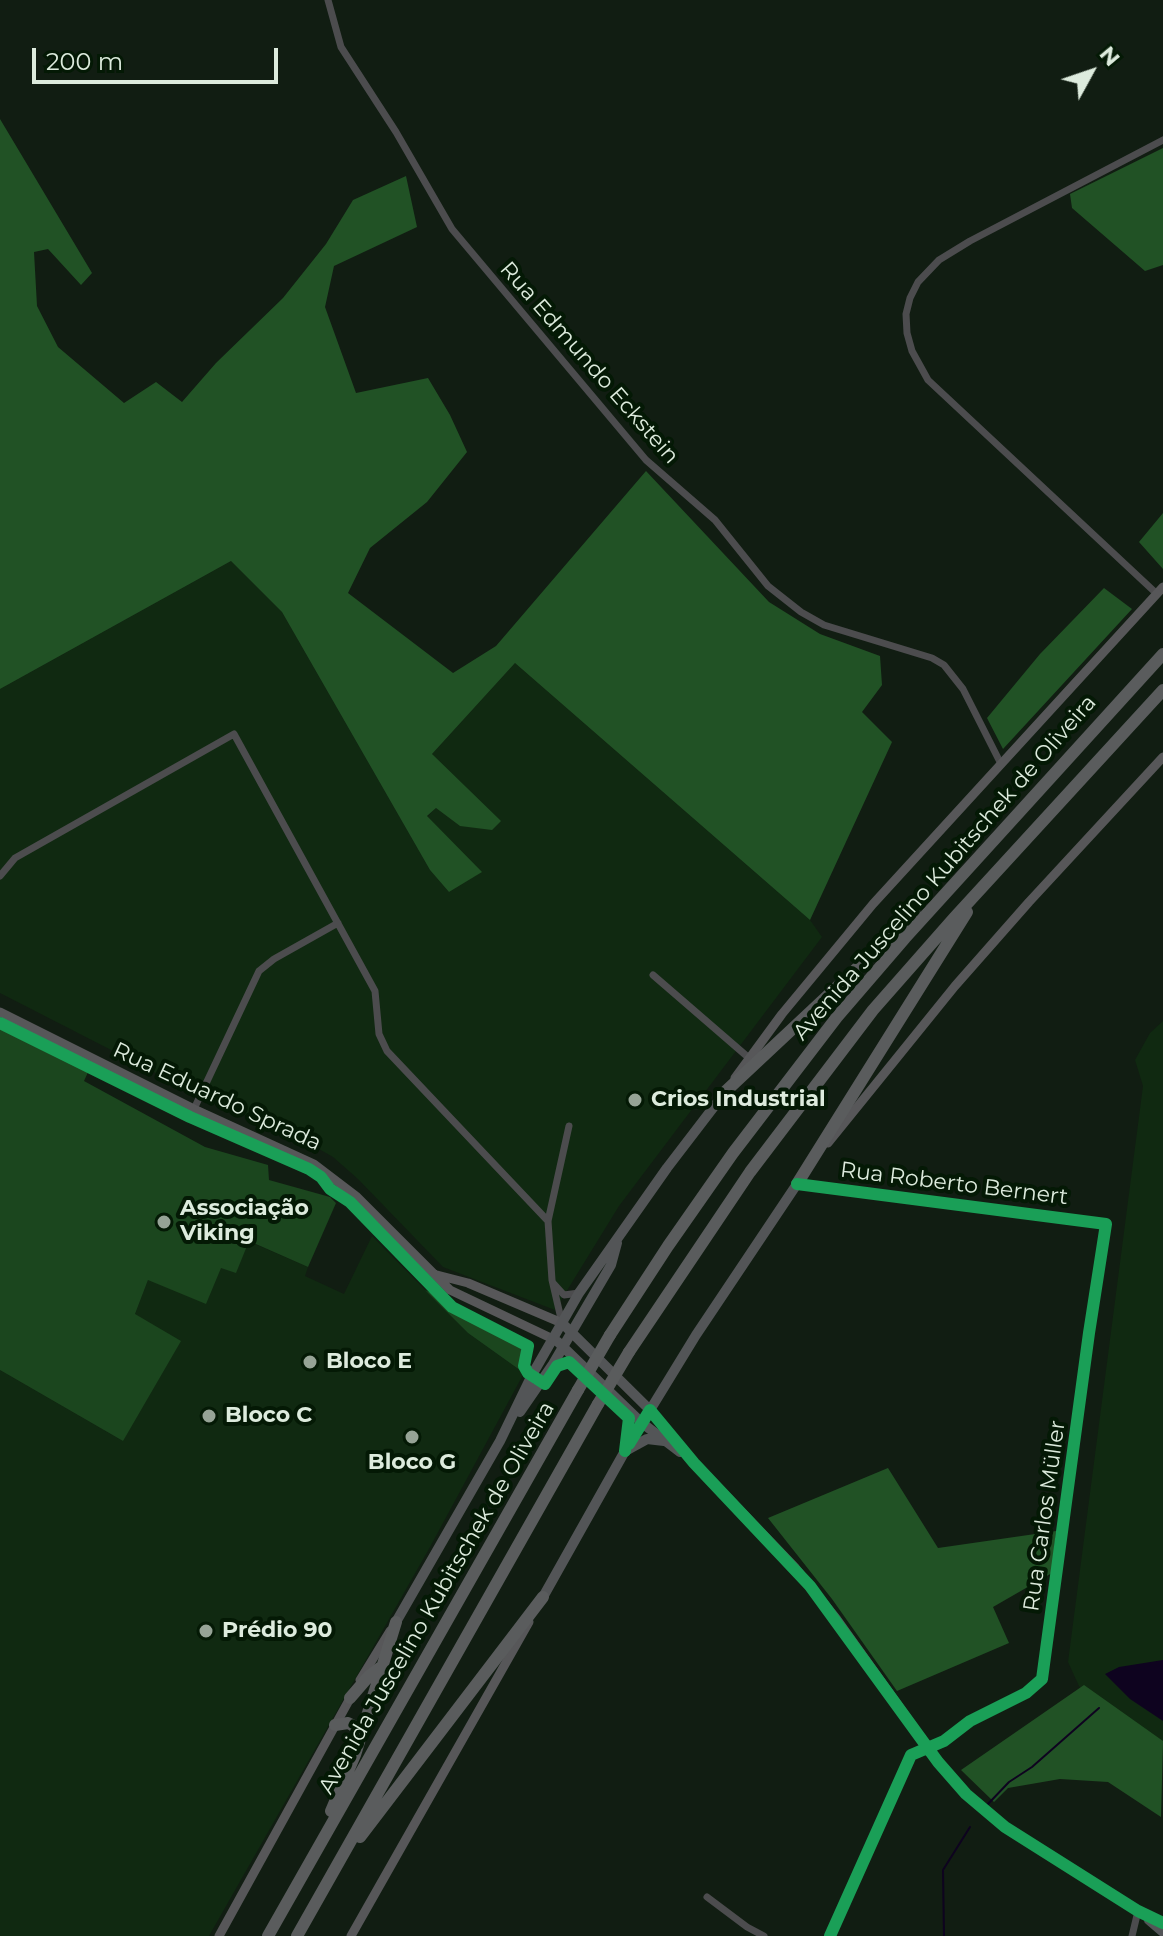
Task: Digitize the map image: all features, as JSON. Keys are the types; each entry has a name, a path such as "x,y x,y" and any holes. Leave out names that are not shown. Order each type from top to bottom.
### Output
{"highway":[{"name":"Avenida Juscelino Kubitschek de Oliveira","path":"267,1936 610,1335 675,1235 801,1062 905,938 1163,654"},
{"name":"Avenida Juscelino Kubitschek de Oliveira","path":"297,1936 598,1404 629,1352 750,1172 899,979 1163,690"},
{"path":"726,1091 892,938 1020,810"},
{"path":"797,1184 985,883"},
{"path":"332,1875 543,1597"},
{"path":"267,1936 333,1806 360,1738 396,1622"},
{"path":"350,1698 381,1667"},
{"path":"335,1725 348,1723 354,1726 360,1738"}],"main road":[{"path":"219,1936 350,1698 500,1441 579,1293 602,1258 618,1241 667,1168 749,1058 863,916 1160,590"},
{"path":"351,1936 625,1451 715,1305 797,1184 955,986 1163,757"},
{"name":"Rua Eduardo Sprada","path":"0,1012 194,1109 314,1164 356,1196 461,1297 553,1339 642,1423 694,1463"},
{"path":"500,1441 572,1332 611,1265 618,1241"},
{"name":"Rua Eduardo Sprada","path":"434,1274 468,1283 562,1323 650,1410 694,1463 810,1586 953,1780 992,1818 1138,1911 1163,1923"},
{"path":"625,1451 647,1439 666,1441"},
{"name":"Rua Eduardo Sprada","path":"1138,1911 1163,1932"}],"street":[{"name":"Rua Edmundo Eckstein","path":"328,0 341,47 396,132 452,229 646,460 715,520 768,586 801,612 824,625 932,658 944,665 963,689 1001,764"},
{"path":"1160,590 928,380 912,351 906,314 918,282 939,260 1163,140"},
{"path":"0,876 15,858 234,734 375,991 379,1034 392,1058 548,1221"},
{"path":"194,1109 259,971 274,959 338,923"},
{"path":"653,975 749,1058"},
{"path":"562,1323 552,1280 548,1221 569,1126"},
{"name":"Rua Roberto Bernert","path":"797,1184 1106,1224"},
{"name":"Rua Carlos Müller","path":"927,1747 940,1743 970,1721 1026,1693 1042,1679 1106,1224"},
{"path":"552,1280 564,1295 579,1293"},
{"path":"830,1936 907,1760 927,1747"},
{"path":"707,1897 764,1936"},
{"path":"1132,1936 1138,1911"}],"shaded area":[{"path":"231,561 282,612 430,870 449,892 481,872 427,817 436,808 460,826 432,754 515,663 810,920 822,937 619,1206 555,1310 443,1267 358,1179 333,1157 305,1141 193,1092 0,993 0,689"},
{"path":"1163,1021 1163,1751 1092,1701 1079,1686 1068,1662 1143,1086 1135,1060 1150,1033"},
{"name":"Associação Viking","path":"0,1025 89,1070 84,1081 205,1147 268,1165 269,1180 330,1197 336,1203 308,1267 249,1241 236,1273 221,1268 206,1304 148,1280 135,1314 181,1341 123,1441 0,1370"},
{"path":"372,1236 468,1333 524,1373 430,1547 209,1936 0,1936 0,1370 123,1441 135,1314 148,1280 221,1267 248,1241 308,1267 305,1276 344,1294"},
{"path":"425,1290 523,1339 531,1346 532,1355 524,1373 468,1333"},
{"path":"1163,1660 1163,1721 1130,1699 1105,1674 1119,1667"}],"green space":[{"path":"0,119 92,273 81,285 48,249 34,252 37,306 58,347 124,403 156,382 182,402 216,363 283,298 326,244 353,200 406,176 417,227 334,266 325,307 356,393 428,378 467,452 427,502 370,548 348,593 453,673 496,646 646,471 769,602 820,634 880,656 882,685 862,712 892,742 810,920 515,663 432,754 501,821 492,830 460,826 436,808 427,816 482,872 449,892 430,870 282,612 231,561 0,689"},
{"path":"1163,148 1163,265 1145,271 1072,208 1070,194"},
{"path":"1163,513 1163,569 1139,542"},
{"path":"1104,588 1132,609 1003,749 987,718 1040,654"},
{"path":"888,1468 938,1548 1056,1531 1052,1573 993,1607 1009,1643 897,1691 832,1599 768,1518"},
{"path":"1084,1685 1163,1741 1161,1817 1108,1782 1060,1779 1008,1788 994,1802 961,1770"}],"waterway":[{"path":"988,1804 1009,1782 1032,1767 1099,1708"},
{"path":"944,1936 943,1870 970,1827"}],"cycle path":[{"path":"0,1023 190,1117 321,1177 330,1189 350,1202 452,1307 528,1346 524,1366 528,1373 545,1384 557,1366 569,1362 629,1418 625,1451"},
{"path":"797,1184 1106,1224 1042,1679 1026,1693 970,1721 944,1741 911,1755 830,1936"},
{"path":"629,1444 650,1410 694,1463 810,1586 938,1762 966,1794 1005,1827 1138,1911 1163,1923"}],"place":[{"name":"Crios Industrial","path":"635,1100"},
{"name":"Associação Viking","path":"164,1222"},
{"name":"Bloco E","path":"310,1362"},
{"name":"Bloco C","path":"209,1416"},
{"name":"Bloco G","path":"412,1437"},
{"name":"Prédio 90","path":"206,1631"}]}
